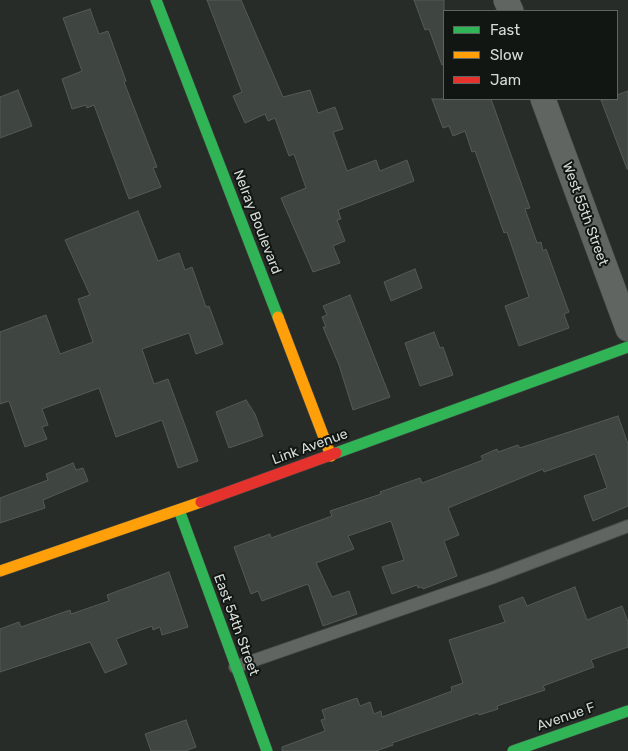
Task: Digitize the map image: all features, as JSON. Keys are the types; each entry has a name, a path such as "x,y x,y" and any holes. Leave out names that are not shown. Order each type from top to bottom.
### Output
{"street":[{"name":"Nelray Boulevard","path":"156,0 331,456"},
{"name":"West 55th Street","path":"543,100 628,329"},
{"name":"Link Avenue","path":"0,571 331,456 628,347"},
{"name":"East 54th Street","path":"179,510 267,751"},
{"name":"Avenue F","path":"513,751 628,710"}],"lane":[{"path":"235,667 494,577 628,526"}],"building":[{"path":"207,0 241,0 283,97 310,90 318,113 335,107 343,129 333,132 347,171 376,160 380,171 407,160 414,181 338,210 341,219 337,220 345,241 333,246 340,263 313,272 281,198 306,188 294,154 289,156 275,118 268,121 265,114 245,123 233,96 242,92"},
{"path":"414,0 444,0 443,64 429,29 425,30"},
{"path":"90,9 99,34 108,31 126,81 124,82 157,167 153,168 161,187 129,199 94,105 87,108 86,105 72,109 62,79 82,71 63,18"},
{"path":"18,90 32,126 0,138 0,97"},
{"path":"628,91 628,169 601,100 618,100 618,95"},
{"path":"432,99 491,100 530,208 525,209 537,243 541,242 543,251 546,249 569,312 564,314 569,328 519,346 505,306 529,297 507,232 504,233 475,151 472,152 465,131 453,136 449,126 443,128"},
{"path":"138,211 158,261 179,253 185,270 192,267 206,307 209,306 223,344 196,354 189,333 142,349 154,384 168,379 198,461 178,468 162,420 116,437 99,388 42,409 48,425 42,427 47,439 25,447 9,401 0,404 0,332 46,315 60,354 93,342 78,299 90,295 65,240"},
{"path":"415,269 422,288 391,301 384,282"},
{"path":"350,295 390,397 353,410 339,365 323,327 326,327 322,317 327,315 323,306"},
{"path":"434,332 440,348 443,347 453,375 420,386 405,343"},
{"path":"246,400 255,414 263,436 229,448 216,412"},
{"path":"618,416 628,444 628,506 593,521 584,496 607,488 595,454 544,472 543,469 448,508 459,535 444,541 457,576 423,589 422,587 418,588 417,585 392,594 382,567 404,560 391,521 348,536 354,549 316,563 332,597 349,591 357,614 323,626 308,584 262,601 258,591 251,594 234,547 270,534 271,538 332,516 330,511 381,494 380,492 420,478 422,483 483,460 481,456 497,449 498,452 518,445 520,448"},
{"path":"73,463 76,470 83,468 88,481 43,500 45,508 0,523 0,498 48,480 46,474"},
{"path":"169,572 188,627 162,635 160,627 153,630 152,626 116,639 127,664 105,673 90,642 0,672 0,629 19,622 21,627 70,610 71,614 109,601 107,595"},
{"path":"575,587 587,620 622,606 628,622 628,647 591,660 594,667 543,686 545,690 497,706 498,709 479,715 478,713 392,743 393,745 376,751 282,751 282,747 325,731 321,720 325,719 322,710 357,698 360,706 370,702 374,714 381,711 382,717 452,691 451,687 463,683 449,640 505,622 499,606 523,597 527,606"},
{"path":"186,720 196,747 185,751 151,751 145,734"}],"traffic: fast":[{"path":"156,0 278,317"},
{"path":"336,453 628,347"},
{"path":"179,510 267,751"},
{"path":"513,751 628,711"}],"traffic: slow":[{"path":"278,317 331,456"},
{"path":"0,571 201,502"}],"traffic: jam":[{"path":"201,502 336,453"}]}
